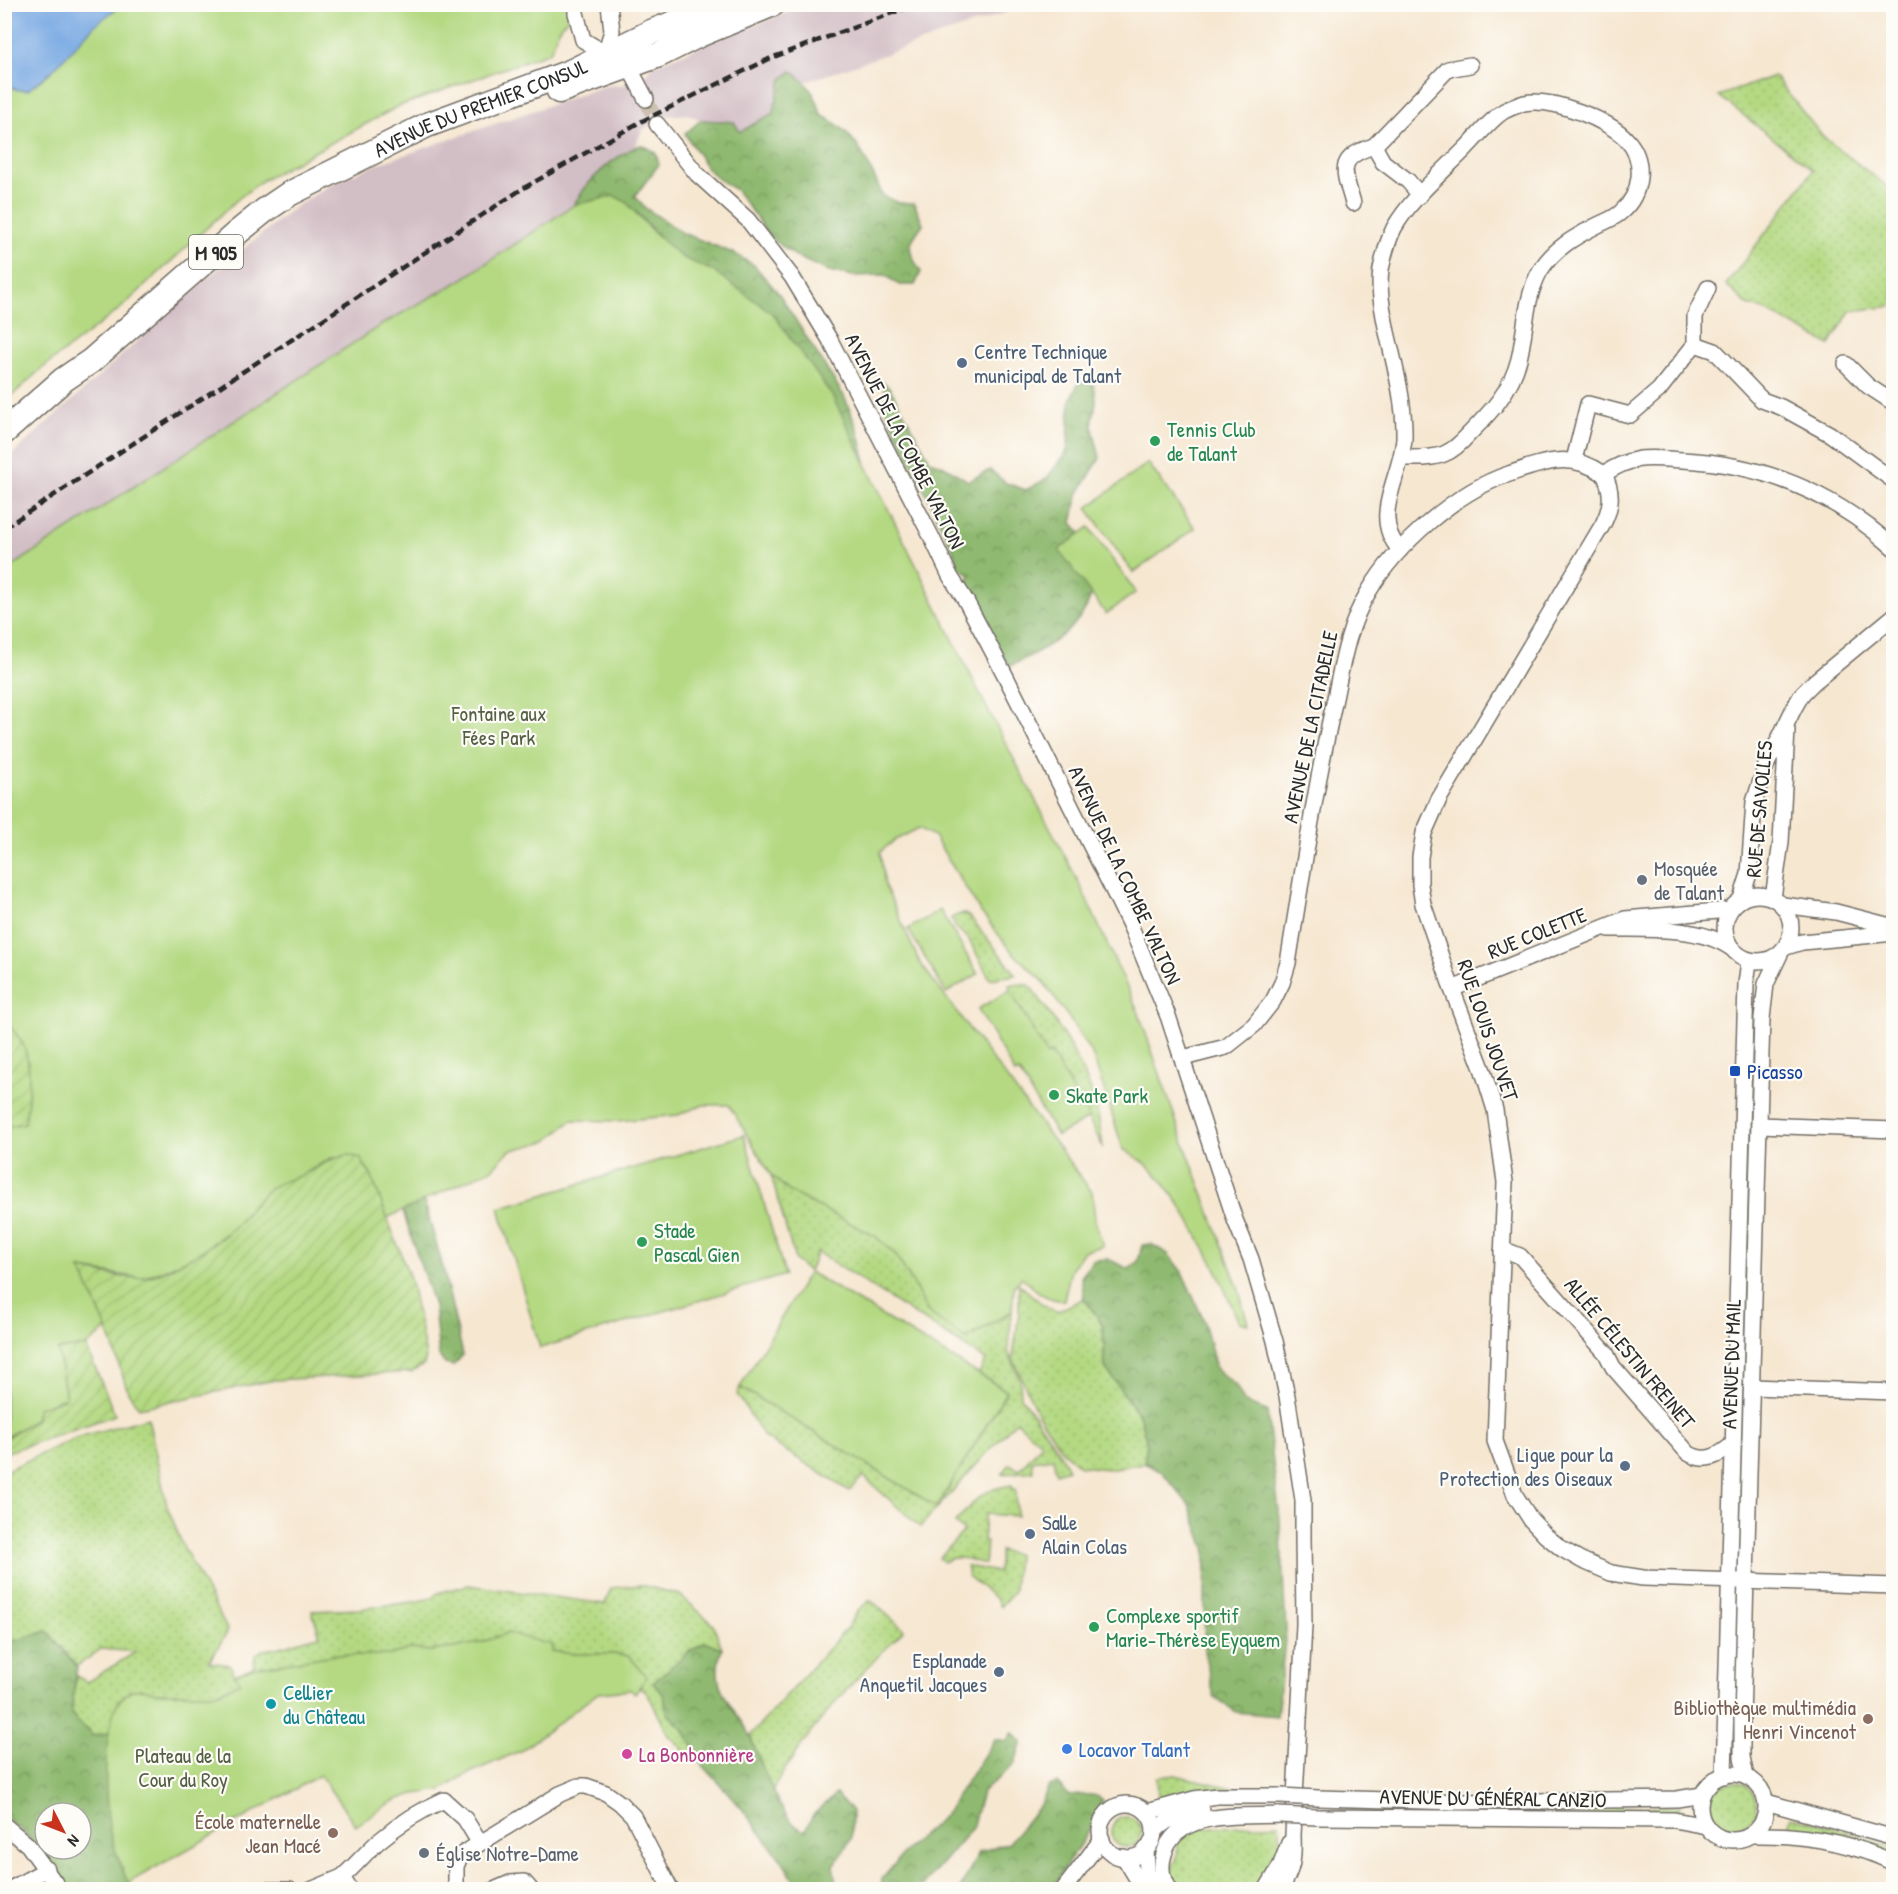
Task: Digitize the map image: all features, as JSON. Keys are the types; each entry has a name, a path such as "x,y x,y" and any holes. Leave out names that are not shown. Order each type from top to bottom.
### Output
{"main road":[{"name":"M 905","path":"605,53 723,4"},
{"name":"M 905","path":"629,67 639,56 658,44 753,4"},
{"name":"M 905","path":"629,67 773,4"},
{"name":"AVENUE DU PREMIER CONSUL","path":"605,53 629,67"},
{"name":"AVENUE DU PREMIER CONSUL","path":"555,93 592,71 605,53"},
{"name":"AVENUE DU PREMIER CONSUL","path":"4,432 63,380 91,361 264,211 299,189 427,125 570,72 605,53"},
{"name":"AVENUE DU PREMIER CONSUL","path":"355,163 410,146 629,67"},
{"name":"AVENUE DU PREMIER CONSUL","path":"4,449 83,379 91,361"},
{"name":"AVENUE DU PREMIER CONSUL","path":"4,444 56,396 63,380"}],"street":[{"path":"576,4 583,40 605,53 612,31 609,4"},
{"path":"1353,203 1344,170 1347,161 1358,152 1374,146 1448,69 1470,65"},
{"path":"629,67 646,99"},
{"path":"1400,550 1391,540 1386,518 1387,504 1402,458 1404,437 1401,394 1381,303 1381,272 1394,229 1420,195 1504,111 1526,103 1548,102 1614,129 1632,145 1638,157 1636,192 1626,208 1618,215 1570,239 1550,257 1540,271 1528,303 1516,369 1503,397 1493,411 1455,448 1444,454 1402,458"},
{"name":"AVENUE DE LA COMBE VALTON","path":"657,124 697,174 748,220 792,277 830,340 950,576 966,601 1005,675 1131,927 1183,1058 1235,1220 1251,1259 1275,1341 1287,1396 1303,1500 1304,1625 1293,1835 1294,1858 1291,1870 1280,1890"},
{"path":"1374,146 1383,162 1408,181 1420,195"},
{"path":"1574,460 1588,404 1630,415 1659,390 1695,344 1695,315 1708,288"},
{"path":"1695,344 1715,351 1762,400 1781,407 1830,434 1893,481"},
{"path":"1846,364 1868,386 1893,403"},
{"path":"1604,474 1636,458 1707,461 1734,465 1773,475 1812,491 1853,514 1891,543"},
{"name":"AVENUE DE LA CITADELLE","path":"1183,1058 1226,1047 1254,1025 1273,1002 1282,983 1288,963 1326,737 1347,642 1369,591 1400,550 1446,508 1497,478 1536,464 1560,460 1574,460 1589,465 1604,474"},
{"name":"RUE LOUIS JOUVET","path":"1604,474 1610,485 1611,497 1603,524 1439,798 1424,833 1419,868 1423,904 1495,1110 1505,1182 1495,1441 1504,1470 1522,1508 1539,1528 1562,1549 1611,1573 1643,1578 1893,1586"},
{"name":"RUE DE SAVOLLES","path":"1736,905 1749,874 1754,802 1764,768 1794,708 1802,694 1814,682 1893,616"},
{"name":"RUE DE SAVOLLES","path":"1778,902 1788,724"},
{"path":"1893,927 1836,912 1778,902 1758,895 1736,905 1725,929 1726,939 1738,956 1749,961 1760,962 1772,960 1783,951 1802,942 1893,933"},
{"path":"1778,902 1789,914 1792,925 1791,937 1783,951"},
{"name":"RUE COLETTE","path":"1452,989 1625,919 1736,905"},
{"name":"RUE COLETTE","path":"1603,929 1693,934 1719,940 1731,948"},
{"name":"AVENUE DU MAIL","path":"1746,1777 1742,1757 1763,1004 1766,984 1783,951"},
{"name":"AVENUE DU MAIL","path":"1724,1776 1746,995 1749,961"},
{"path":"1759,1125 1893,1130"},
{"name":"ALLÉE CÉLESTIN FREINET","path":"1502,1252 1520,1256 1606,1353 1613,1367 1688,1453 1694,1457 1713,1458 1733,1444"},
{"path":"1752,1387 1893,1392"},
{"path":"1736,1774 1746,1777 1762,1792 1766,1802 1764,1820 1752,1835 1744,1839 1719,1838 1706,1826 1700,1811 1702,1795 1715,1780 1724,1776 1736,1774"},
{"path":"456,1890 456,1866 461,1855 560,1794 579,1786 586,1786 606,1793 621,1803 633,1816 671,1890"},
{"name":"AVENUE DU GÉNÉRAL CANZIO","path":"1146,1812 1194,1799 1217,1796 1460,1802 1677,1799 1702,1795"},
{"path":"311,1890 346,1883 362,1859 378,1841 421,1810 444,1800 465,1819 479,1842"},
{"path":"1766,1802 1893,1838"},
{"path":"1066,1886 1092,1865 1119,1856 1132,1857 1146,1849 1153,1838 1154,1831 1146,1812 1133,1805 1120,1805 1112,1808 1106,1814 1102,1822 1102,1839 1105,1845 1119,1856 1144,1890"},
{"path":"1154,1831 1167,1821 1205,1809 1240,1809 1279,1815"},
{"path":"1169,1890 1162,1878 1162,1863 1168,1843 1178,1831 1193,1822 1205,1820 1279,1815"},
{"name":"AVENUE DU GÉNÉRAL CANZIO","path":"1279,1815 1674,1820 1706,1826"},
{"path":"4,1825 28,1845 60,1890"},
{"path":"1752,1835 1782,1834 1836,1843 1893,1863"},
{"path":"1271,1890 1293,1835"},
{"path":"1066,1886 1102,1839"},
{"path":"1146,1849 1147,1872 1156,1890"},
{"path":"1266,1890 1280,1867"},
{"path":"9,1890 47,1869"},
{"path":"494,1890 510,1882 524,1882 531,1890"},
{"path":"256,1890 290,1890"}],"shaded area":[{"path":"805,5 1027,5 806,82 792,71 775,101 773,113 740,133 734,122 701,120 688,114 666,116 642,130 635,148 625,151 608,165 580,194 574,205 458,282 381,325 5,571 4,462 206,279 295,207 335,182 372,166 605,86 632,84 643,106 653,101 644,77 652,66"}],"green space":[{"path":"5,5 569,5 568,17 558,31 550,52 397,107 263,180 238,199 121,308 40,370 5,402"},
{"path":"792,71 811,90 821,115 843,129 860,149 883,196 899,203 914,203 923,224 910,248 921,272 915,285 899,285 885,275 853,276 828,271 797,257 771,238 736,190 718,179 707,168 685,134 701,120 734,122 740,132 773,113 782,79"},
{"path":"1774,76 1822,136 1893,191 1893,306 1850,311 1830,345 1767,311 1748,305 1726,285 1813,170 1719,96"},
{"path":"641,145 655,152 659,164 635,196 644,207 683,233 735,254 754,265 779,294 844,396 858,430 866,462 713,271 679,256 632,208 614,196 574,205 586,187 603,169 631,149"},
{"name":"Fontaine aux Fées Park","path":"614,196 626,202 652,231 681,257 713,271 773,314 831,394 985,704 1079,883 1138,1011 1181,1135 1238,1287 1248,1324 1239,1322 1214,1265 1182,1208 1160,1178 1145,1163 1123,1149 1093,1056 1071,1021 1042,980 1013,953 980,911 934,836 919,828 895,840 880,852 885,886 920,963 1092,1192 1095,1220 1103,1246 1084,1251 1071,1270 1064,1300 1046,1296 1022,1277 1014,1287 1012,1311 966,1339 928,1312 895,1254 875,1236 790,1192 771,1175 729,1105 703,1105 678,1115 618,1121 572,1120 547,1141 509,1151 492,1169 387,1218 371,1175 360,1158 331,1158 252,1205 235,1227 197,1255 164,1270 141,1278 81,1269 107,1329 86,1346 58,1350 66,1398 38,1408 35,1420 5,1438 5,571 381,325 458,282 574,205"},
{"path":"1080,381 1094,385 1096,401 1092,425 1100,458 1078,494 1072,523 1090,546 1091,595 1086,608 1069,629 1047,646 1010,666 987,631 969,592 969,574 957,566 955,554 886,411 884,383 890,388 930,460 968,481 990,470 1006,483 1026,490 1046,479 1065,455 1068,447 1070,400"},
{"path":"1148,463 1195,528 1133,573 1087,508"},
{"path":"1089,527 1136,592 1106,614 1059,550"},
{"path":"940,910 978,974 946,993 908,929"},
{"path":"963,913 970,917 1015,975 990,979 968,938 956,928 951,918"},
{"path":"1009,985 1029,985 1068,1044 1093,1097 1103,1148 1089,1118 1050,1053 1047,1055 1010,990"},
{"path":"1010,990 1047,1055 1051,1053 1089,1118 1057,1136 1019,1072 1015,1074 978,1009"},
{"path":"5,1020 23,1044 29,1075 25,1123 5,1127"},
{"name":"Stade Pascal Gien","path":"744,1135 785,1275 540,1348 499,1208"},
{"path":"348,1155 360,1158 371,1175 410,1278 426,1357 424,1365 412,1372 274,1380 139,1408 128,1392 107,1329 80,1269 139,1278 161,1272 204,1250 227,1233 269,1189 329,1161"},
{"path":"771,1175 790,1192 875,1236 895,1254 928,1312 966,1339 1012,1311 1008,1351 1020,1379 1021,1397 1068,1469 1056,1473 1053,1458 1032,1461 1033,1471 1002,1474 1010,1464 1019,1470 1042,1444 1016,1421 920,1527 863,1476 849,1491 764,1437 737,1394 740,1387 937,1507 1007,1391 979,1374 986,1360 817,1252 809,1272 795,1260"},
{"path":"398,1196 423,1198 443,1267 463,1355 453,1366 445,1364 439,1356 434,1306"},
{"path":"1151,1244 1168,1254 1182,1272 1204,1321 1216,1369 1236,1386 1245,1403 1267,1411 1280,1520 1286,1630 1277,1716 1236,1712 1214,1696 1204,1651 1206,1551 1190,1506 1162,1472 1144,1463 1147,1444 1140,1417 1105,1367 1103,1325 1084,1298 1081,1277 1094,1260 1108,1259 1129,1269 1138,1261 1142,1245"},
{"path":"809,1272 1007,1391 937,1507 740,1387"},
{"path":"1019,1284 1042,1304 1057,1312 1084,1298 1103,1325 1105,1367 1140,1417 1147,1444 1144,1463 1108,1469 1080,1466 1063,1452 1037,1413 1013,1358 1019,1313"},
{"path":"86,1346 115,1415 5,1453 5,1438 35,1420 38,1408 66,1398 58,1350"},
{"path":"148,1418 167,1506 182,1544 228,1631 209,1662 230,1665 235,1675 254,1667 255,1656 262,1650 320,1636 312,1611 359,1609 419,1601 468,1585 605,1604 611,1588 641,1585 680,1595 713,1624 722,1648 704,1643 664,1695 667,1713 683,1729 700,1762 693,1760 668,1734 647,1692 636,1684 120,1742 108,1733 93,1736 71,1714 76,1676 87,1682 136,1652 101,1649 77,1666 47,1632 5,1642 5,1471 75,1438"},
{"path":"1012,1485 1012,1489 1016,1489 1017,1516 985,1514 983,1542 987,1542 985,1564 959,1558 944,1562 939,1558 964,1531 955,1523 979,1497 1001,1487"},
{"path":"1000,1551 1017,1554 1014,1591 1000,1607 996,1599 968,1576 966,1566 998,1572"},
{"path":"871,1600 904,1630 832,1706 800,1747 772,1791 750,1736 847,1628 858,1610"},
{"path":"47,1631 77,1666 71,1714 93,1736 109,1733 107,1794 111,1832 123,1870 132,1889 67,1889 48,1861 93,1861 93,1801 33,1801 33,1841 5,1818 4,1642"},
{"name":"Plateau de la Cour du Roy","path":"508,1633 552,1645 552,1651 629,1656 647,1677 635,1693 631,1690 598,1693 522,1750 463,1776 440,1791 404,1797 395,1801 356,1826 320,1775 128,1883 115,1851 109,1826 106,1770 109,1732 113,1716 119,1701 131,1690 144,1689 155,1693 216,1693 240,1683 235,1675 254,1667 334,1655 390,1655 410,1649 430,1651 453,1648 479,1643"},
{"path":"704,1642 722,1648 718,1666 720,1685 748,1733 771,1788 795,1825 805,1831 813,1815 836,1794 852,1811 851,1839 833,1867 838,1889 798,1889 786,1866 739,1805 700,1762 683,1729 667,1713 664,1695 653,1683 687,1653"},
{"path":"1012,1732 1022,1742 1014,1765 982,1792 972,1828 920,1889 881,1889 882,1879 910,1846 944,1816 995,1739 1007,1741"},
{"path":"1175,1775 1240,1790 1158,1801 1157,1777"},
{"path":"1733,1782 1742,1783 1750,1788 1755,1796 1755,1814 1750,1822 1742,1827 1733,1828 1724,1827 1716,1822 1711,1814 1710,1805 1711,1796 1716,1788 1724,1783"},
{"path":"1057,1783 1069,1796 1091,1795 1103,1800 1098,1817 1051,1889 960,1889 979,1852 1009,1843 1042,1802 1049,1786"},
{"path":"1548,1806 1680,1807 1679,1814 1548,1814"},
{"path":"1126,1817 1137,1821 1141,1832 1137,1843 1126,1847 1115,1843 1111,1832 1115,1821"},
{"path":"1791,1817 1843,1830 1893,1848 1893,1857 1822,1834 1788,1826"},
{"path":"1279,1824 1280,1843 1276,1860 1267,1875 1254,1889 1177,1889 1167,1872 1176,1860 1176,1844 1197,1828"}],"water":[{"path":"5,4 121,5 94,26 52,71 28,90 18,90 5,85"}],"tunnel":[{"path":"646,99 657,124"}],"railway":[{"path":"4,528 522,189 640,122 771,58 917,4"}],"place":[{"name":"Centre Technique municipal de Talant","path":"962,363"},
{"name":"Tennis Club de Talant","path":"1155,441"},
{"name":"Mosquée de Talant","path":"1642,880"},
{"name":"Picasso","path":"1735,1071"},
{"name":"Skate Park","path":"1054,1095"},
{"name":"Stade Pascal Gien","path":"642,1242"},
{"name":"Ligue pour la Protection des Oiseaux","path":"1625,1466"},
{"name":"Salle Alain Colas","path":"1030,1534"},
{"name":"Complexe sportif Marie-Thérèse Eyquem","path":"1094,1627"},
{"name":"Esplanade Anquetil Jacques","path":"999,1672"},
{"name":"Cellier du Château","path":"271,1704"},
{"name":"Bibliothèque multimédia Henri Vincenot","path":"1868,1719"},
{"name":"Locavor Talant","path":"1067,1749"},
{"name":"La Bonbonnière","path":"627,1754"},
{"name":"École maternelle Jean Macé","path":"333,1833"},
{"name":"Église Notre-Dame","path":"424,1853"}]}
